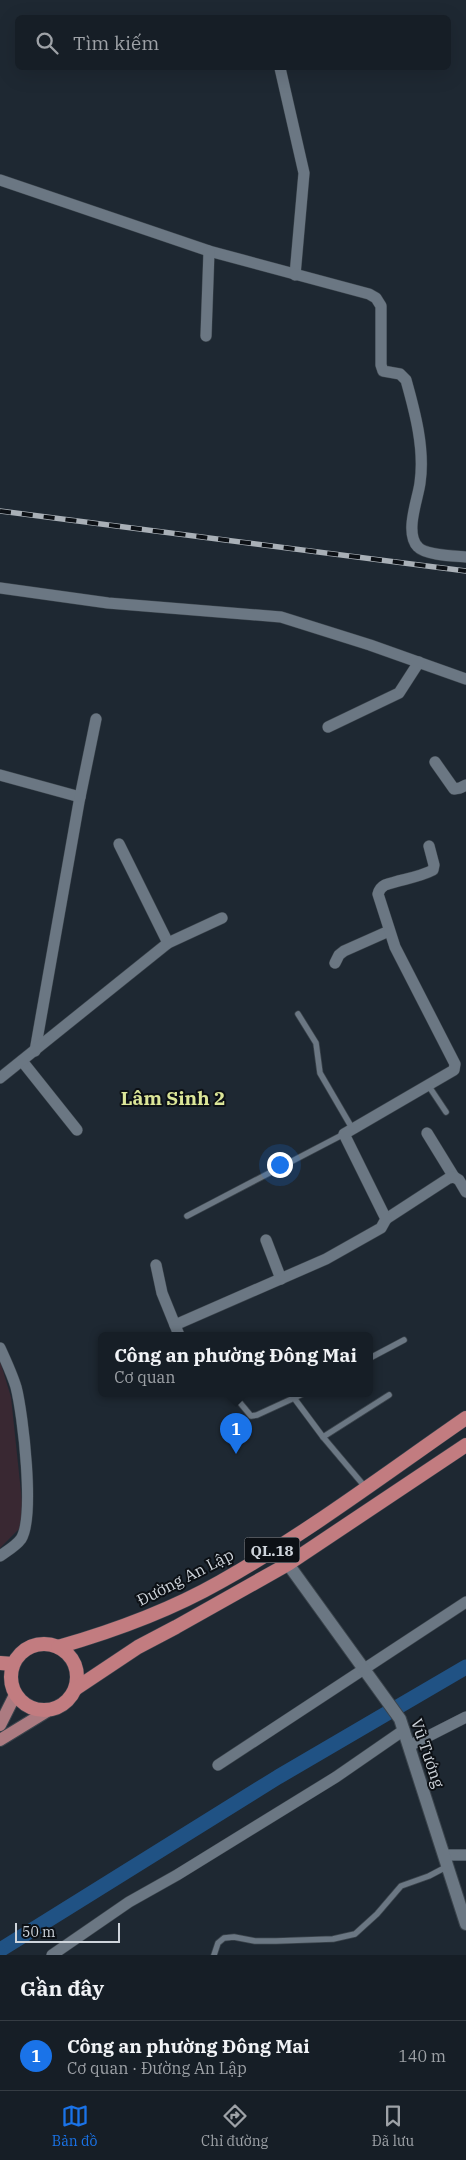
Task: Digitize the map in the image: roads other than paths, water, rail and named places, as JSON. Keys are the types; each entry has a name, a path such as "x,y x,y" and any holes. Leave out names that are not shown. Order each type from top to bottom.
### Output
{"highway":[{"name":"Đường An Lập","path":"58,1647 104,1634 145,1618 219,1583 289,1540 466,1418"},
{"name":"QL.18","path":"49,1710 65,1703 75,1689 138,1647 288,1564 466,1445"},
{"name":"QL.18","path":"9,1690 11,1672 6,1664 32,1646 50,1644 58,1647"},
{"path":"58,1647 73,1660 76,1670 75,1689"},
{"path":"9,1690 30,1708 49,1710"}],"main road":[{"path":"0,1726 9,1690"},
{"path":"0,1740 49,1710"}],"street":[{"path":"280,70 304,173 296,275"},
{"path":"0,180 208,251 368,294 376,298 381,306 381,365 384,371 389,374 400,374 406,380 418,434 421,466 420,483 412,519 414,540 418,547 427,552 466,557"},
{"path":"206,336 208,251"},
{"path":"0,588 108,603 281,617 466,679"},
{"path":"328,727 399,693 419,662"},
{"path":"35,1052 80,796 96,719"},
{"path":"435,762 454,788 466,785"},
{"path":"0,774 80,796"},
{"path":"119,844 168,943"},
{"path":"386,1219 348,1131 454,1070 455,1064 411,980 389,931 378,894 379,889 384,886 414,878 433,870 434,865 429,846"},
{"path":"0,1078 35,1052 168,943 222,918"},
{"path":"335,963 339,955 344,951 389,931"},
{"path":"22,1061 77,1130"},
{"path":"427,1133 454,1177 459,1180 466,1192"},
{"path":"156,1265 162,1293 177,1330 326,1259 381,1228 386,1219 449,1178 454,1177"},
{"path":"266,1240 281,1279"},
{"path":"0,1348 16,1388 23,1425 27,1500 25,1530 21,1540 0,1556"},
{"name":"Vũ Tướng","path":"288,1564 387,1700 402,1725 466,1924"},
{"path":"218,1765 466,1602"},
{"path":"409,1746 466,1717"},
{"path":"52,1955 129,1902 177,1875 349,1769 402,1725"},
{"path":"446,1860 466,1855"}],"lane":[{"path":"187,1216 348,1131 320,1072 316,1044 298,1014"},
{"path":"428,1085 446,1112"},
{"path":"373,1356 404,1340"},
{"path":"322,1437 389,1395"},
{"path":"235,1397 251,1416 294,1398 322,1437 366,1488"},
{"path":"214,1955 218,1944 224,1938 234,1937 255,1941 276,1941 333,1939 355,1934 377,1914 400,1886 429,1876 446,1860"}],"waterway":[{"path":"0,1950 278,1777 466,1667"}],"railway":[{"path":"0,511 466,571"}],"place":[{"name":"Công an phường Đông Mai","path":"236,1454"}],"district":[{"name":"Lâm Sinh 2","path":"173,1098"}]}
